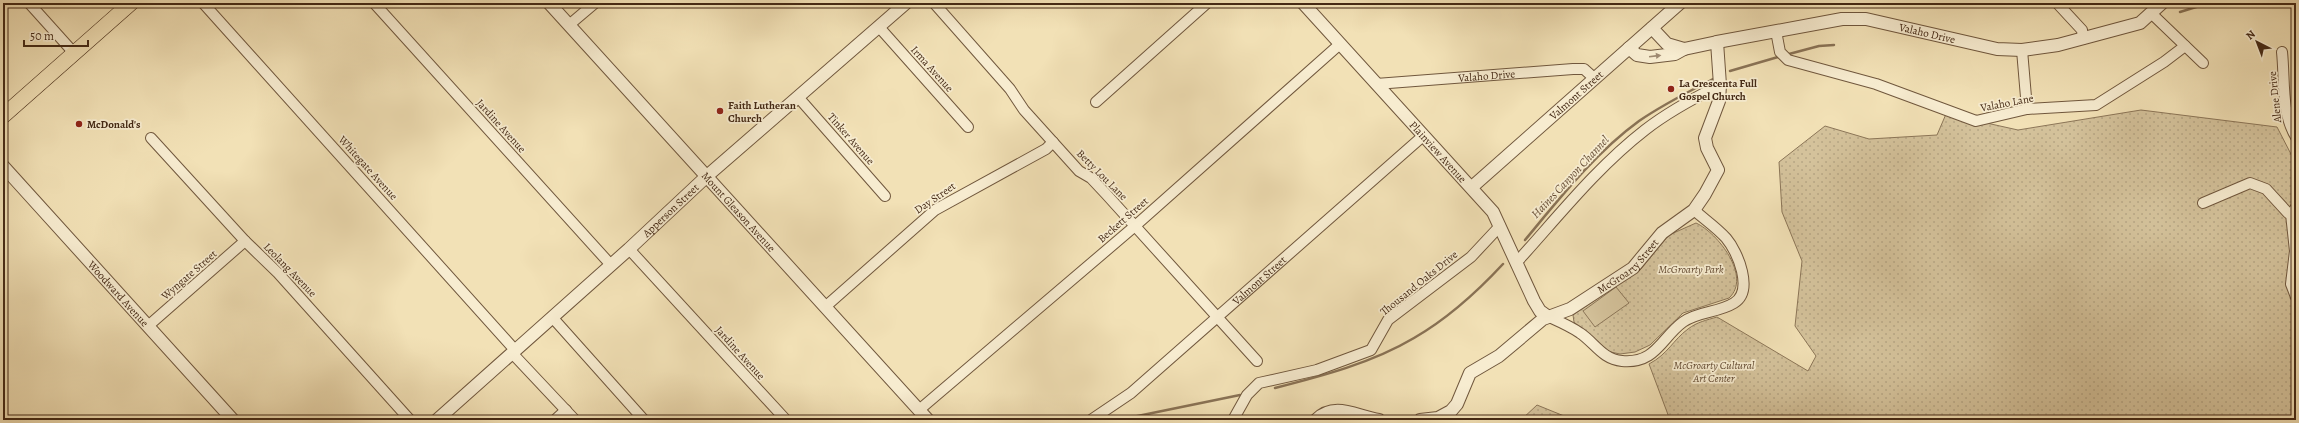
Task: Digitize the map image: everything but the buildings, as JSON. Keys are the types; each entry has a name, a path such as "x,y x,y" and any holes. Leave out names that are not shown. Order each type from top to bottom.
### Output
{"main road":[{"path":"3,116 131,3"}],"street":[{"path":"29,3 74,53"},
{"name":"Whitegate Avenue","path":"203,3 575,420"},
{"name":"Jardine Avenue","path":"374,3 611,265"},
{"name":"Mount Gleason Avenue","path":"549,3 928,420"},
{"path":"569,25 594,3"},
{"name":"Apperson Street","path":"437,420 629,249 707,176 906,3"},
{"name":"Betty Lou Lane","path":"934,3 1010,89 1024,110 1079,171 1091,178 1257,361"},
{"path":"1096,102 1207,3"},
{"name":"Plainview Avenue","path":"1303,3 1423,136 1472,187 1493,212 1534,301 1540,310 1547,316"},
{"name":"Valmont Street","path":"1472,187 1680,3"},
{"path":"2057,3 2082,30 2083,39"},
{"name":"Valaho Drive","path":"1629,48 1637,55 1650,57 1675,54 1684,49 1776,31 1842,19 1866,19 1997,48 2022,50 2083,39 2140,23 2152,14 2162,3"},
{"path":"2152,14 2203,63"},
{"name":"Irma Avenue","path":"879,27 968,127"},
{"path":"1652,28 1667,44 1684,49"},
{"name":"Valaho Lane","path":"1776,31 1780,52 1788,60 1884,86 1972,121 1980,121 2027,109 2096,104 2164,62 2185,46"},
{"name":"McGroarty Street","path":"1420,420 1438,418 1451,411 1457,404 1470,373 1499,356 1547,316 1570,309 1629,271 1643,259 1662,234 1694,210 1718,172 1707,148 1705,138 1716,114 1720,84 1717,42"},
{"name":"Beckett Street","path":"919,410 1135,226 1340,44"},
{"path":"2022,50 2027,109"},
{"name":"Alene Drive","path":"2282,52 2286,112 2289,124 2296,137"},
{"name":"Valaho Drive","path":"1376,84 1573,69 1584,69 1594,78"},
{"path":"1516,264 1592,178 1639,135 1684,104 1720,84"},
{"name":"Tinker Avenue","path":"798,97 885,196"},
{"name":"Valmont Street","path":"1091,420 1131,393 1423,136"},
{"name":"Leolang Avenue","path":"151,138 245,241 278,273 410,420"},
{"name":"Day Street","path":"825,307 935,210 1046,149 1053,142"},
{"name":"Woodward Avenue","path":"3,166 233,420"},
{"path":"2203,203 2250,183 2266,189 2282,209 2294,210 2295,251 2291,284 2296,297"},
{"path":"1547,316 1580,333 1606,356 1617,360 1628,361 1642,358 1655,351 1676,328 1688,319 1736,302 1741,295 1744,284 1734,251 1725,237 1694,210"},
{"name":"Thousand Oaks Drive","path":"1233,420 1247,395 1259,383 1317,370 1371,350 1388,320 1471,257 1500,226"},
{"name":"Wyngate Street","path":"148,326 245,241"},
{"name":"Jardine Avenue","path":"629,249 786,420"},
{"path":"552,317 644,420"},
{"path":"555,420 566,410"},
{"path":"1316,420 1324,413 1334,410 1379,420"}],"green space":[{"name":"McGroarty Cultural Art Center","path":"2141,110 2277,127 2293,158 2296,160 2296,420 1670,420 1649,364 1661,356 1683,333 1698,323 1717,317 1808,371 1816,356 1795,326 1802,261 1782,212 1779,162 1825,126 1869,139 1937,135 1946,114 2018,130"},
{"name":"McGroarty Park","path":"1696,223 1705,228 1714,236 1729,256 1737,279 1735,289 1729,298 1683,313 1650,345 1635,352 1620,354 1606,351 1574,322 1573,315 1641,269 1669,235"},
{"path":"1616,287 1629,303 1595,327 1583,311"},
{"path":"1537,405 1574,420 1521,420"}],"waterway":[{"name":"Haines Canyon Channel","path":"2180,12 2209,3"},
{"name":"Haines Canyon Channel","path":"1789,54 1819,46 1834,45"},
{"name":"Haines Canyon Channel","path":"1730,71 1778,57"},
{"name":"Haines Canyon Channel","path":"1525,240 1579,177 1623,134 1639,121 1675,99 1713,79"},
{"name":"Haines Canyon Channel","path":"1275,388 1346,368 1398,347 1426,331 1450,314 1483,285 1503,264"},
{"name":"Haines Canyon Channel","path":"1123,419 1240,395"}],"place":[{"name":"La Crescenta Full Gospel Church","path":"1671,89"},
{"name":"Faith Lutheran Church","path":"720,111"},
{"name":"McDonald's","path":"79,124"}]}
